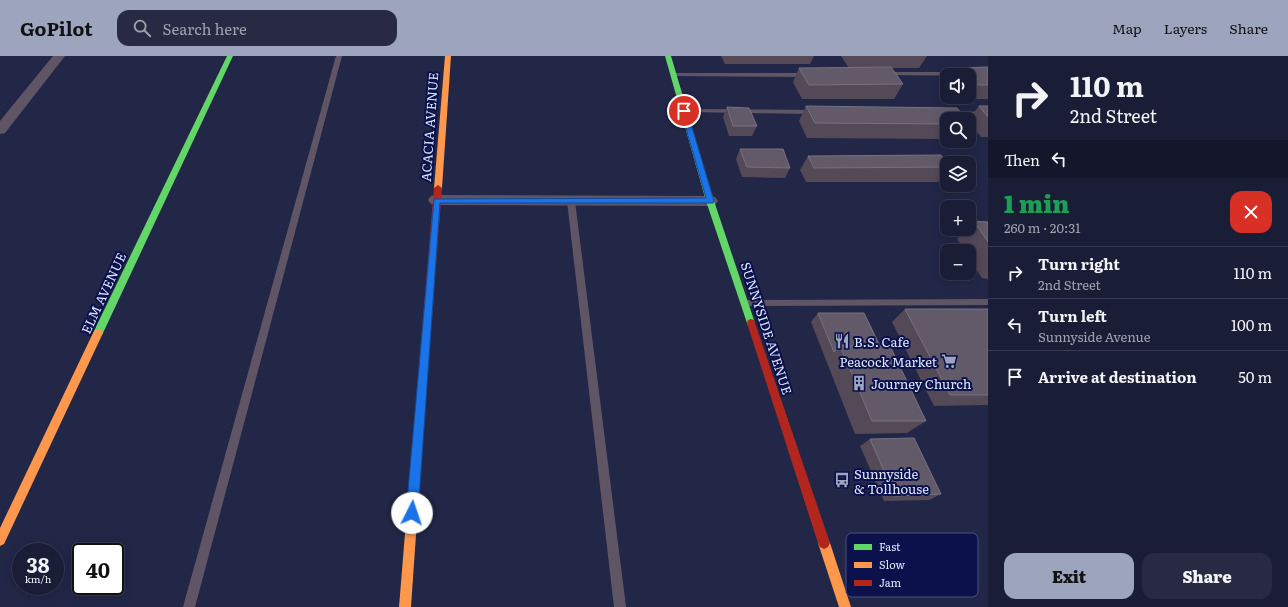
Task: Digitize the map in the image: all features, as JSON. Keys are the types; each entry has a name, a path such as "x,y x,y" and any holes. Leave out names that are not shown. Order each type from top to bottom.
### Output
{"street":[{"path":"0,130 59,56"},
{"name":"ELM AVENUE","path":"0,540 230,56"},
{"name":"ACACIA AVENUE","path":"405,607 448,56"},
{"name":"SUNNYSIDE AVENUE","path":"668,56 710,201 845,607"},
{"path":"436,200 710,201"}],"lane":[{"path":"189,607 339,56"},
{"path":"673,74 813,75"},
{"path":"877,74 988,74"},
{"path":"684,111 824,112"},
{"path":"976,114 988,114"},
{"path":"571,201 620,607"},
{"path":"745,303 988,302"}],"building":[{"path":"891,67 903,84 809,85 799,68"},
{"path":"988,67 988,85 976,85 976,68 956,68"},
{"path":"806,106 957,108 960,112 940,112 940,124 815,123"},
{"path":"979,106 988,106 988,117"},
{"path":"727,107 749,108 757,126 733,126"},
{"path":"740,149 783,149 790,168 747,167"},
{"path":"941,155 942,156 940,156 940,167 814,168 808,156"},
{"path":"976,221 988,222 988,242 976,224"},
{"name":"Peacock Market","path":"905,309 988,309 988,395 950,395"},
{"path":"818,313 864,313 880,346 840,346 834,352"},
{"path":"840,346 890,346 926,421 872,421"},
{"path":"914,438 941,494 895,496 870,439"}],"traffic: fast":[{"path":"98,333 230,56"},
{"path":"668,56 710,201 751,323"}],"traffic: slow":[{"path":"438,188 448,56"},
{"path":"0,540 98,333"},
{"path":"405,607 417,448"},
{"path":"824,543 845,607"}],"traffic: jam":[{"path":"417,448 438,188"},
{"path":"751,323 824,543"}],"place":[{"name":"B.S. Cafe","path":"842,341"},
{"name":"Peacock Market","path":"949,361"},
{"name":"Journey Church","path":"859,383"},
{"name":"Sunnyside & Tollhouse","path":"842,480"}],"route":[{"path":"412,513 436,200 710,201 684,111"}]}
